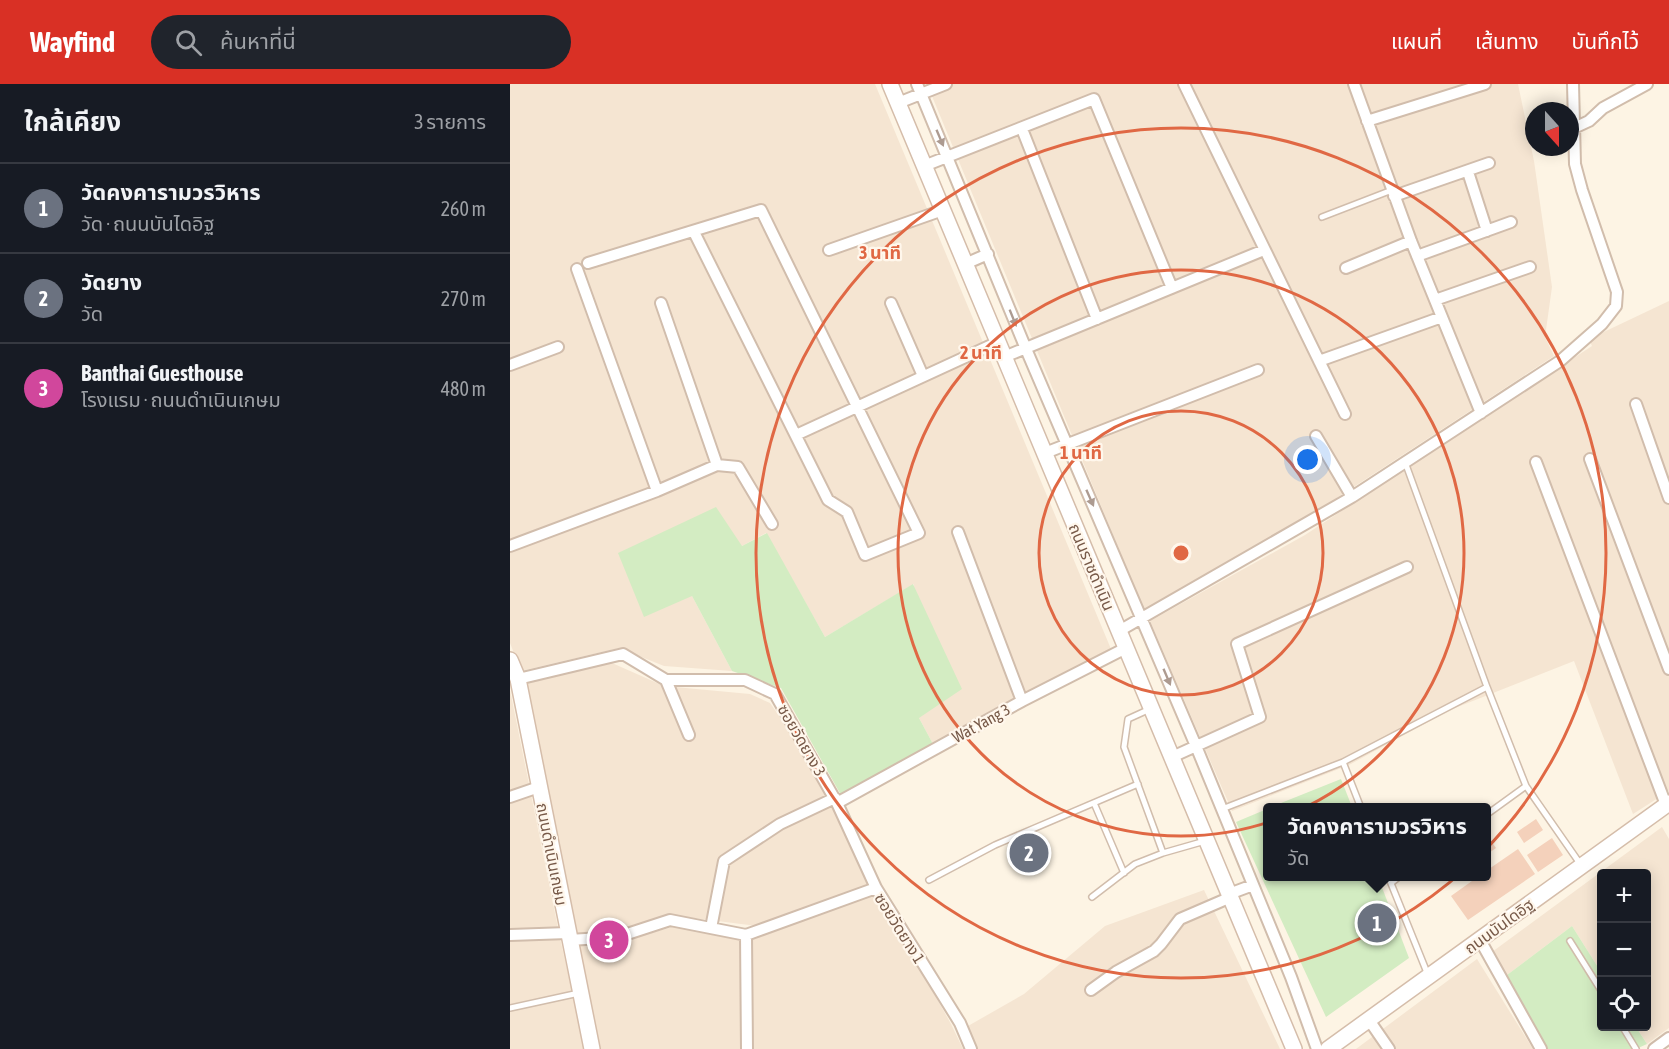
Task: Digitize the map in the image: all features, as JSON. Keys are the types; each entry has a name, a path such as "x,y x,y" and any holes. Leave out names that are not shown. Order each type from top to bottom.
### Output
{"main road":[{"name":"ถนนราชดำเนิน","path":"890,84 1294,1049"},
{"name":"ถนนดำเนินเกษม","path":"510,660 518,679 592,1049"},
{"name":"ถนนบันไดอิฐ","path":"1328,1049 1668,806"}],"street":[{"path":"898,103 919,89 946,84"},
{"path":"1184,84 1345,414"},
{"path":"1354,84 1411,241 1481,413"},
{"path":"1367,121 1485,84"},
{"path":"1573,84 1573,102"},
{"path":"1579,126 1589,121 1603,108 1647,84"},
{"path":"919,89 1026,349 1196,746 1291,977 1317,1049"},
{"path":"924,166 1094,99 1172,288"},
{"path":"1022,129 1097,319"},
{"path":"1119,632 1352,497 1560,361 1602,324 1616,306 1617,292 1582,190 1575,156"},
{"path":"1393,193 1468,172 1489,163"},
{"path":"1468,172 1487,231"},
{"path":"588,263 761,210 919,533 865,555 847,512 828,500 694,232"},
{"path":"829,250 943,210"},
{"path":"1417,256 1511,222"},
{"path":"1346,268 1411,241"},
{"path":"1004,357 1264,250"},
{"path":"965,264 988,254"},
{"path":"1435,300 1530,267"},
{"path":"577,269 657,491"},
{"path":"661,303 717,465"},
{"path":"891,303 922,376"},
{"path":"1319,361 1442,317"},
{"path":"796,435 998,342"},
{"path":"510,365 558,347"},
{"path":"1045,453 1257,370"},
{"path":"1636,404 1669,498"},
{"path":"1316,435 1352,497"},
{"path":"1590,459 1669,669"},
{"path":"1536,462 1668,806"},
{"path":"510,546 657,491 717,465 738,467 772,524"},
{"path":"958,532 1022,701"},
{"path":"1172,757 1260,717 1237,644 1407,567"},
{"name":"Wat Yang 3","path":"711,928 724,861 780,824 836,800 1126,648"},
{"path":"518,679 622,654 666,680 689,735"},
{"name":"ซอยวัดยาง 3","path":"666,680 745,680 775,694 836,800"},
{"path":"510,797 539,788"},
{"name":"ซอยวัดยาง 1","path":"836,800 876,888 960,1023 971,1049"},
{"path":"1090,990 1116,972 1154,951 1180,919 1253,885"},
{"path":"510,935 618,937 670,920 746,935 876,888"},
{"path":"746,935 747,1049"},
{"path":"1480,940 1541,1049"},
{"path":"1369,1020 1389,1049"},
{"path":"1654,1049 1669,1038"}],"lane":[{"path":"1322,217 1393,193"},
{"path":"1405,462 1487,687 1526,786 1582,866"},
{"path":"1222,810 1343,762 1487,687"},
{"path":"1151,708 1128,719 1124,747 1163,853"},
{"path":"1343,762 1359,803"},
{"path":"929,880 995,845 1138,784"},
{"path":"1491,811 1526,786"},
{"path":"1094,803 1124,873"},
{"path":"1092,897 1135,864 1207,840"},
{"path":"1390,881 1428,977"},
{"path":"1570,941 1597,984"},
{"path":"510,1008 580,993"},
{"path":"1625,1031 1636,1049"}],"shaded area":[{"path":"510,84 875,84 1111,649 933,744 919,718 914,584 825,637 766,533 742,546 692,596 732,671 664,666 619,648 521,671 510,643"},
{"path":"927,84 1518,84 1525,118 1525,156 1533,156 1534,161 1552,287 1545,337 1554,356 1294,526 1144,610"},
{"path":"1669,301 1669,791 1633,814 1574,661 1450,710 1349,765 1232,811 1150,621 1305,535 1592,346 1589,339"},
{"path":"612,663 664,686 750,694 770,703 790,731 832,807 869,886 757,926 670,915 616,933 573,937 522,682"},
{"path":"510,690 560,938 585,1049 510,1049"},
{"path":"1662,827 1669,839 1669,1028 1647,1044 1639,1031 1651,1031 1651,869 1605,869"},
{"path":"1597,875 1597,966 1572,926 1507,975 1492,952"},
{"path":"1204,890 1280,1049 978,1049 968,1026 1024,994 1105,926"},
{"path":"873,893 917,963 963,1049 751,1049 751,938"},
{"path":"676,926 740,938 743,1049 595,1049 573,944 619,942"},
{"path":"1477,959 1533,1049 1356,1049"}],"green space":[{"path":"716,507 742,546 767,533 825,637 913,584 962,689 919,718 933,744 841,795 781,688 732,671 692,596 644,617 618,553"},
{"path":"1341,779 1350,803 1281,803"},
{"path":"1263,811 1263,880 1236,822"},
{"path":"1263,881 1380,881 1409,958 1326,1017"},
{"path":"1572,926 1597,966 1597,1031 1639,1031 1647,1044 1636,1049 1548,1049 1507,975"}],"building":[{"path":"1536,819 1543,830 1524,843 1517,832"},
{"path":"1552,838 1563,855 1538,872 1527,855"},
{"path":"1491,841 1496,848 1491,852"},
{"path":"1518,849 1535,874 1468,920 1451,896 1472,881 1491,881 1491,868"}],"place":[{"name":"วัดยาง","path":"1029,853"},
{"name":"วัดคงคารามวรวิหาร","path":"1377,923"},
{"name":"Banthai Guesthouse","path":"609,940"}]}
